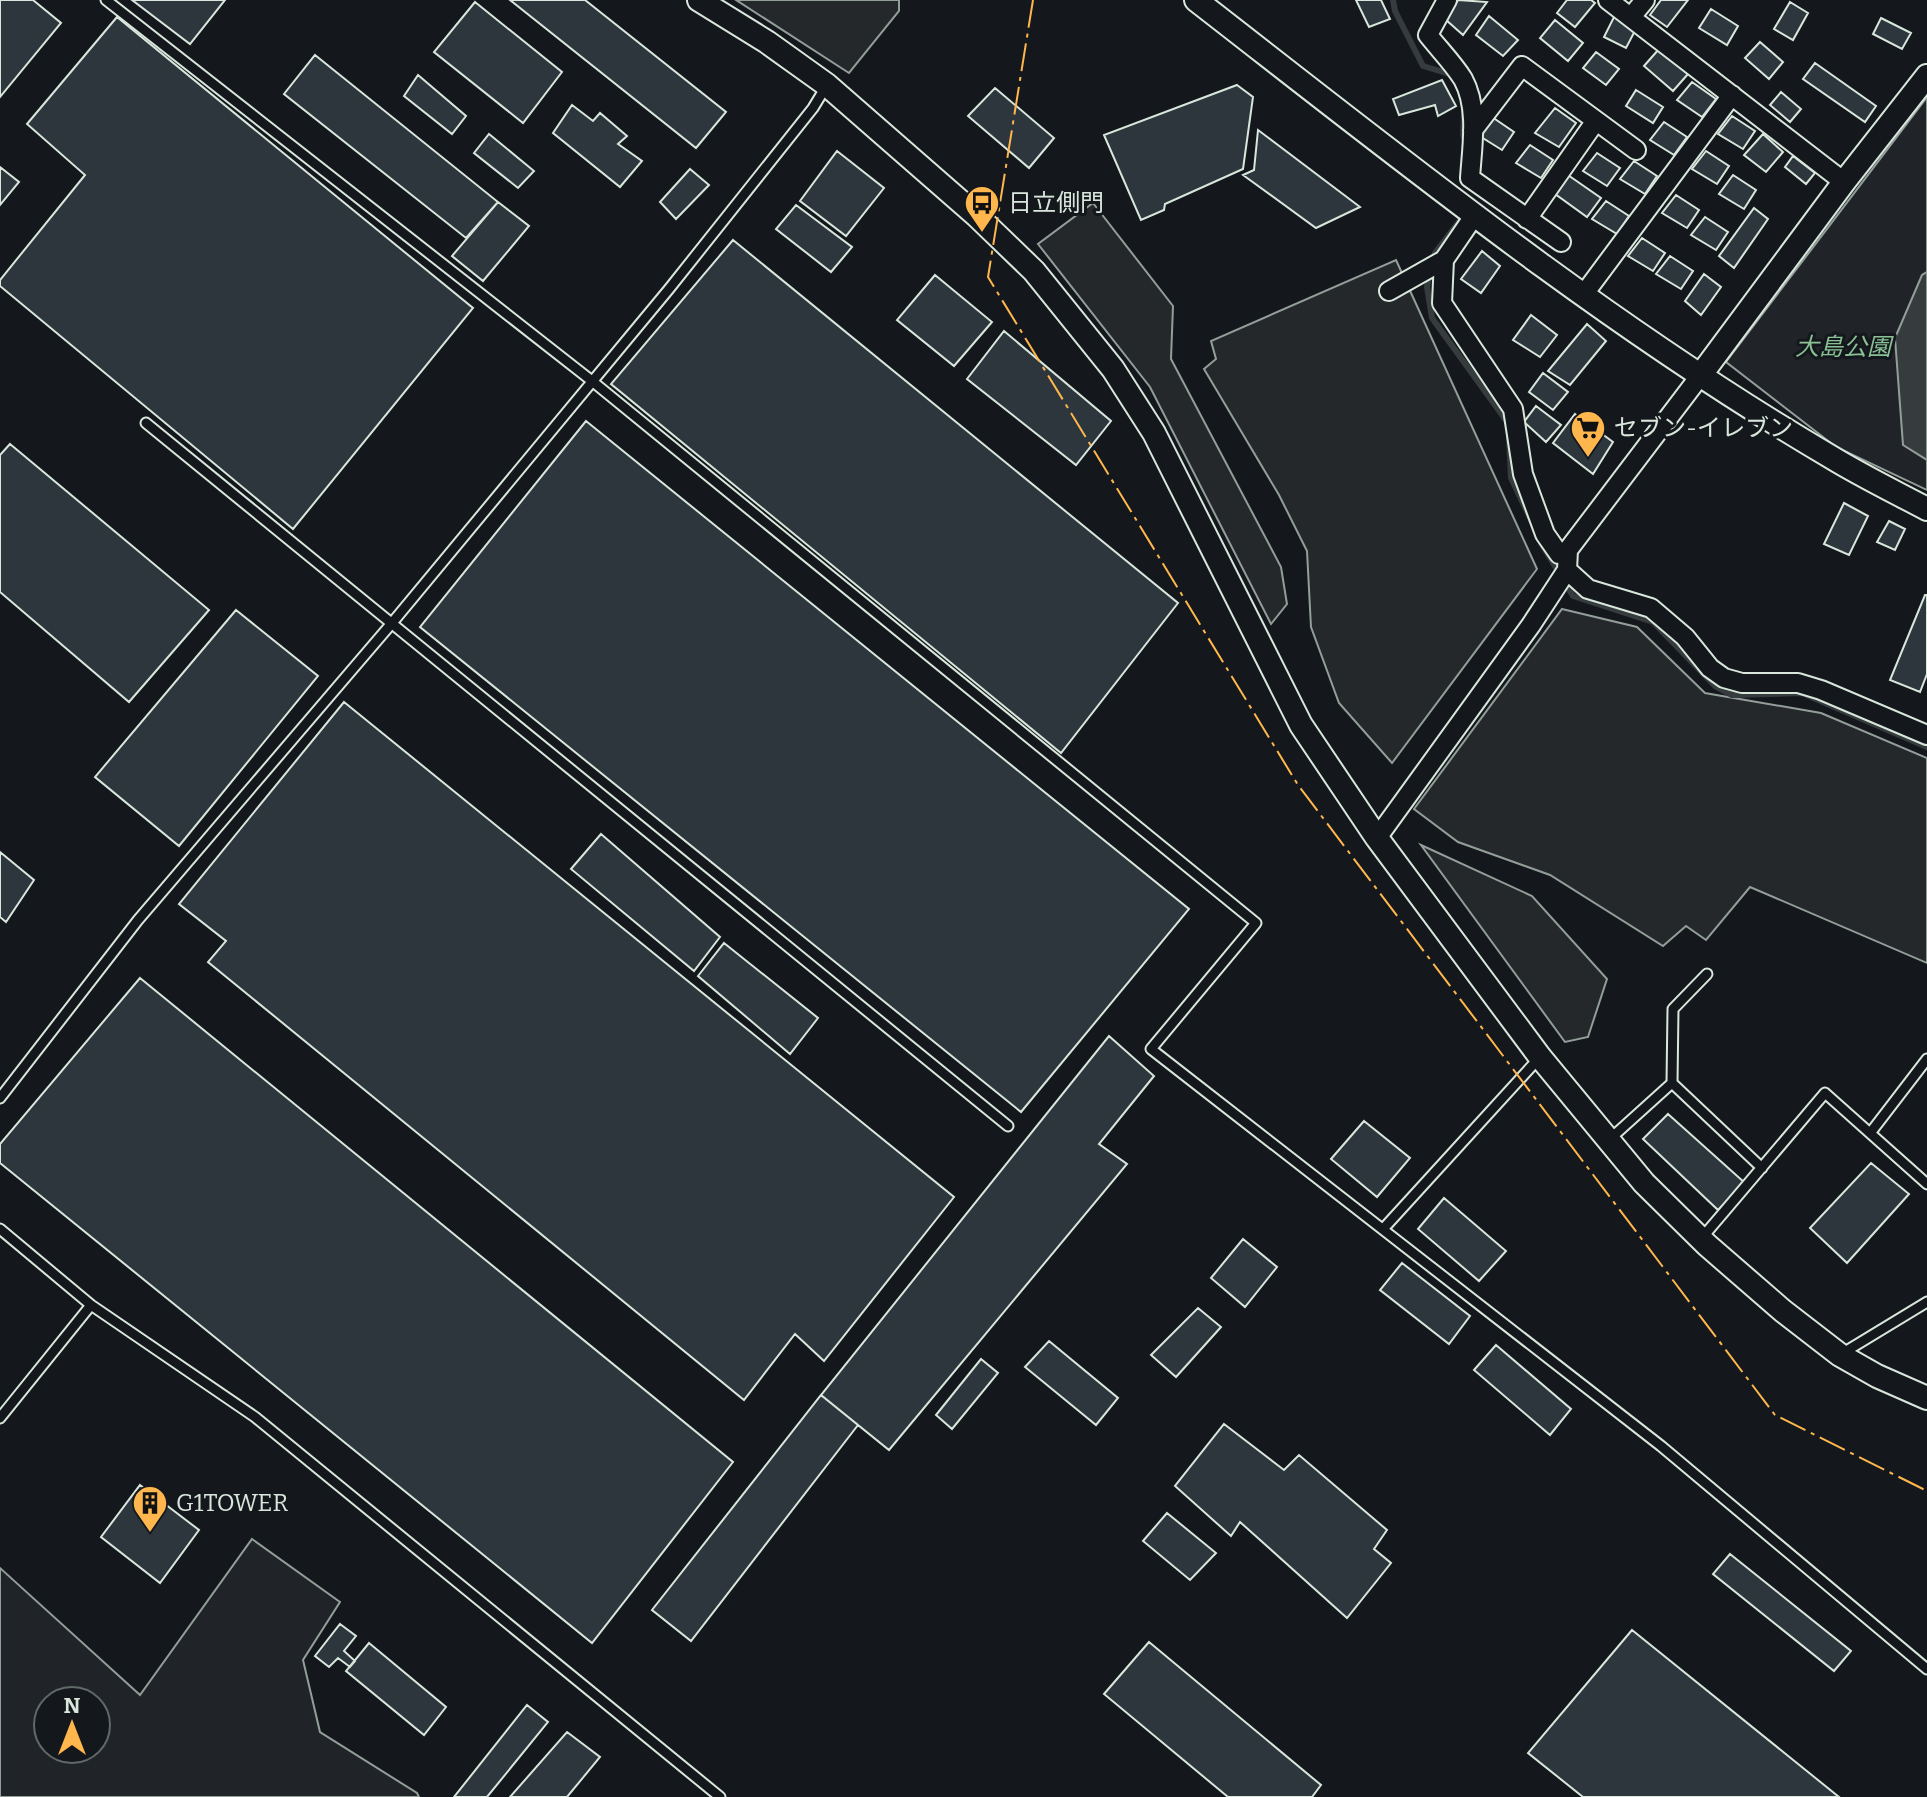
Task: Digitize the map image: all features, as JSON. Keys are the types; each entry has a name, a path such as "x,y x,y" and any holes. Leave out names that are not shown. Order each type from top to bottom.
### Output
{"street":[{"path":"699,0 767,42 827,85 977,216 1034,271 1113,369 1154,433 1301,725 1377,838 1540,1057 1644,1183 1701,1239 1783,1311 1840,1355 1877,1376 1927,1398"},
{"path":"1196,0 1474,216 1700,376 1831,458 1927,509"},
{"path":"1447,0 1428,35 1464,82 1469,97 1473,130 1470,178 1561,242"},
{"path":"1608,0 1844,182"},
{"path":"1631,17 1645,0"},
{"path":"1473,130 1522,66 1636,150"},
{"path":"1377,838 1555,589 1577,537 1927,76"},
{"path":"1584,294 1732,95"},
{"path":"1527,219 1595,122"},
{"path":"1389,291 1444,261 1474,216"},
{"path":"1444,261 1442,303 1513,409 1523,474 1545,534 1588,589 1651,608 1685,637 1710,668 1724,678 1742,683 1798,683 1927,735"}],"lane":[{"path":"106,0 592,381 1256,923 1151,1049 1661,1446 1927,1669"},
{"path":"0,1098 138,920 392,623 592,381 813,108 827,85"},
{"path":"146,423 1008,1126"},
{"path":"1707,974 1673,1009 1672,1083 1762,1168"},
{"path":"1384,1228 1540,1057"},
{"path":"1871,1132 1927,1059"},
{"path":"1607,1141 1672,1083"},
{"path":"1701,1239 1825,1093 1927,1184"},
{"path":"0,1229 91,1305 255,1417 720,1797"},
{"path":"1840,1355 1927,1302"},
{"path":"0,1418 91,1305"}],"green space":[{"name":"大島公園","path":"1927,97 1927,490 1836,447 1726,362"},
{"path":"252,1539 340,1602 303,1660 320,1732 419,1797 0,1797 0,1568 140,1695"}],"shaded area":[{"path":"736,0 899,0 899,11 849,73"},
{"path":"1093,203 1173,306 1171,359 1281,567 1287,604 1271,624 1150,387 1038,244"},
{"path":"1396,260 1537,569 1392,763 1339,703 1311,627 1307,551 1279,495 1204,369 1216,359 1211,341"},
{"path":"1927,272 1927,460 1903,445 1895,338 1922,275"},
{"path":"1562,609 1637,627 1705,693 1821,713 1927,758 1927,963 1750,887 1706,940 1686,926 1663,946 1550,875 1458,842 1414,809"},
{"path":"1421,845 1532,896 1607,979 1588,1037 1565,1042"}],"building":[{"path":"0,0 33,0 61,23 0,97"},
{"path":"132,0 225,0 190,44"},
{"path":"510,0 585,0 726,112 696,148"},
{"path":"1356,0 1381,0 1390,19 1369,27"},
{"path":"1458,0 1487,2 1463,35 1445,19"},
{"path":"1567,0 1591,0 1595,3 1575,27 1557,13"},
{"path":"1661,0 1688,0 1667,27 1650,15"},
{"path":"475,2 562,72 523,123 434,52"},
{"path":"1790,2 1808,13 1793,40 1774,29"},
{"path":"1711,9 1738,26 1727,45 1699,28"},
{"path":"1615,15 1637,27 1626,48 1604,37"},
{"path":"1489,16 1518,40 1503,56 1476,35"},
{"path":"117,17 473,308 293,529 0,286 0,280 85,175 27,124"},
{"path":"1881,18 1911,33 1902,49 1873,34"},
{"path":"1555,20 1583,43 1568,61 1540,38"},
{"path":"1760,42 1783,62 1769,79 1745,58"},
{"path":"1659,49 1688,74 1673,91 1644,66"},
{"path":"1596,52 1619,69 1606,85 1583,68"},
{"path":"315,55 498,202 466,238 284,94"},
{"path":"1815,63 1876,106 1865,122 1803,79"},
{"path":"418,75 466,116 452,134 404,96"},
{"path":"1442,80 1456,106 1438,116 1435,105 1399,115 1393,99"},
{"path":"1692,82 1716,99 1702,117 1677,100"},
{"path":"1237,85 1253,97 1243,169 1165,204 1164,210 1141,220 1104,135"},
{"path":"995,88 1054,138 1029,168 968,116"},
{"path":"1636,90 1663,107 1653,123 1626,106"},
{"path":"1781,92 1801,109 1790,122 1770,105"},
{"path":"572,105 593,121 600,113 627,136 618,144 642,161 620,187 553,133"},
{"path":"1555,108 1576,123 1559,147 1535,133"},
{"path":"1732,116 1755,131 1743,149 1718,134"},
{"path":"1492,117 1514,132 1502,150 1478,135"},
{"path":"1664,122 1687,137 1674,155 1650,140"},
{"path":"1258,130 1360,207 1316,228 1243,175 1254,170"},
{"path":"489,134 534,171 518,188 474,153"},
{"path":"1763,134 1783,152 1766,172 1744,155"},
{"path":"1530,145 1553,160 1541,178 1516,163"},
{"path":"837,151 884,188 846,236 800,201"},
{"path":"1706,151 1729,166 1717,184 1692,169"},
{"path":"1597,153 1620,168 1607,186 1583,171"},
{"path":"1793,156 1815,173 1806,184 1785,167"},
{"path":"1634,161 1657,176 1645,194 1620,179"},
{"path":"0,167 19,182 0,205"},
{"path":"690,169 709,185 676,219 660,202"},
{"path":"1565,173 1601,198 1587,217 1551,191"},
{"path":"1733,175 1756,190 1744,209 1719,194"},
{"path":"1676,195 1699,210 1687,228 1662,213"},
{"path":"1606,201 1629,216 1617,234 1592,219"},
{"path":"498,202 529,226 483,281 452,256"},
{"path":"796,205 852,247 831,272 776,229"},
{"path":"1754,208 1768,219 1734,268 1719,256"},
{"path":"1705,217 1728,232 1716,250 1691,235"},
{"path":"1642,238 1665,253 1653,271 1628,256"},
{"path":"733,240 1178,603 1061,753 611,384"},
{"path":"1482,251 1500,266 1481,293 1461,279"},
{"path":"1670,256 1693,271 1681,289 1656,274"},
{"path":"1704,274 1721,287 1701,315 1685,301"},
{"path":"935,275 992,322 954,366 897,320"},
{"path":"1531,315 1557,335 1540,357 1513,340"},
{"path":"1587,324 1606,341 1570,385 1548,371"},
{"path":"1004,331 1111,421 1076,465 967,379"},
{"path":"1543,373 1568,392 1553,410 1529,392"},
{"path":"1536,406 1561,425 1546,442 1524,422"},
{"name":"セブン-イレブン","path":"1575,414 1613,442 1593,474 1553,443"},
{"path":"586,421 1189,909 1021,1112 420,627"},
{"path":"10,444 209,610 129,702 0,592 0,455"},
{"path":"1844,503 1868,516 1849,555 1824,544"},
{"path":"1889,521 1905,529 1895,550 1877,542"},
{"path":"1925,595 1927,674 1920,692 1890,680"},
{"path":"236,610 318,676 179,846 95,777"},
{"path":"344,702 954,1197 824,1361 795,1334 744,1400 208,962 226,941 179,904"},
{"path":"601,834 720,937 694,971 571,869"},
{"path":"0,852 34,880 6,922 0,917"},
{"path":"724,943 818,1018 790,1054 698,976"},
{"path":"140,978 733,1462 592,1643 0,1163 0,1144"},
{"path":"1109,1036 1154,1076 1099,1144 1127,1164 889,1450 821,1395"},
{"path":"1668,1114 1745,1183 1718,1210 1643,1139"},
{"path":"1364,1121 1410,1158 1377,1197 1331,1159"},
{"path":"1871,1163 1909,1194 1847,1263 1810,1228"},
{"path":"1444,1198 1506,1251 1479,1281 1418,1229"},
{"path":"1243,1239 1277,1267 1245,1307 1211,1278"},
{"path":"1402,1263 1470,1316 1449,1344 1380,1290"},
{"path":"1198,1308 1221,1327 1176,1377 1151,1355"},
{"path":"1049,1341 1118,1398 1096,1425 1025,1367"},
{"path":"1496,1345 1571,1409 1550,1435 1474,1370"},
{"path":"981,1359 998,1373 952,1429 936,1415"},
{"path":"821,1395 858,1425 691,1641 652,1610"},
{"path":"1224,1424 1284,1470 1299,1455 1387,1530 1374,1549 1391,1563 1347,1618 1240,1522 1231,1536 1175,1486"},
{"name":"G1TOWER","path":"140,1485 199,1530 160,1583 101,1537"},
{"path":"1167,1513 1216,1553 1190,1580 1143,1541"},
{"path":"1730,1554 1851,1651 1834,1671 1713,1574"},
{"path":"340,1624 356,1636 344,1651 355,1661 350,1667 338,1658 329,1667 315,1656"},
{"path":"1632,1630 1839,1797 1583,1797 1528,1753"},
{"path":"1149,1642 1321,1785 1312,1797 1228,1797 1104,1694"},
{"path":"369,1643 446,1707 424,1735 346,1671"},
{"path":"527,1705 548,1722 487,1797 454,1797"},
{"path":"567,1732 600,1757 567,1797 510,1797"}],"waterway":[{"path":"1393,0 1395,11 1423,66 1453,75"},
{"path":"1464,116 1463,135 1467,144"},
{"path":"1433,261 1435,253 1464,215"},
{"path":"1430,272 1427,287 1432,318 1508,423"},
{"path":"1509,438 1511,478 1532,522"},
{"path":"1541,543 1573,596 1653,622 1715,686 1732,695 1802,693 1927,747"}],"power":[{"path":"1033,0 988,277 1298,785 1775,1415 1927,1491"}],"place":[{"name":"日立側門","path":"982,234"},
{"name":"セブン-イレブン","path":"1588,459"},
{"name":"G1TOWER","path":"150,1534"}]}
